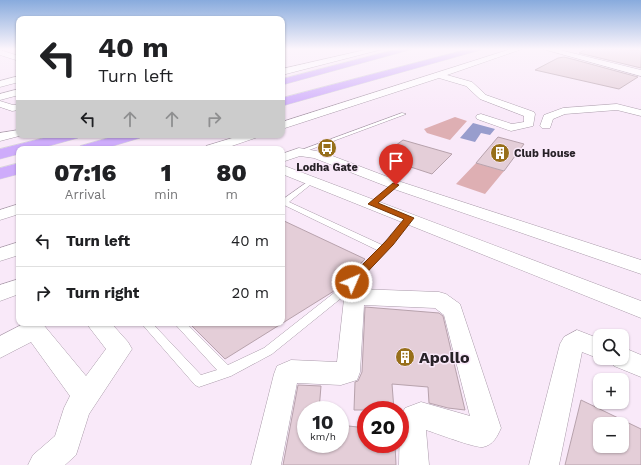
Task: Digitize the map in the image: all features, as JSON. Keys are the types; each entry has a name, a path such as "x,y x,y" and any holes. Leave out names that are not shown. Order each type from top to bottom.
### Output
{"highway":[{"path":"285,81 325,71"},
{"path":"285,93 363,71"},
{"path":"285,101 399,71"},
{"path":"31,146 61,138"},
{"path":"96,146 124,138"},
{"path":"0,154 16,150"},
{"path":"0,174 16,169"}],"street":[{"path":"285,125 451,71"},
{"path":"438,75 469,84 473,87 476,93 483,97 530,114 530,124 511,128 481,117"},
{"path":"0,97 16,93"},
{"path":"0,104 12,108 16,107"},
{"path":"546,126 548,117 563,111 617,107 641,113"},
{"path":"0,137 16,134"},
{"path":"231,146 248,138"},
{"path":"285,157 299,152 317,155 396,185 641,267"},
{"path":"285,170 641,310"},
{"path":"372,204 396,185"},
{"path":"0,255 16,249"},
{"path":"0,293 16,287"},
{"path":"266,465 286,374 291,371 341,374 348,372 354,299 358,297 439,300 449,305 453,310 487,428 483,433 480,433 421,415 416,416 413,418 412,423 414,465"},
{"path":"0,348 33,326 86,396"},
{"path":"44,465 66,445 78,408 120,349 101,326"},
{"path":"544,465 572,344 574,341 582,341 593,346"},
{"path":"629,361 641,366"}],"lane":[{"path":"299,152 404,114"},
{"path":"285,201 313,180"},
{"path":"285,203 383,249"},
{"path":"149,326 199,380 228,372 268,351 342,292 383,249 409,218"},
{"path":"182,326 228,372"}],"shaded area":[{"path":"455,117 467,121 450,140 427,133 424,129"},
{"path":"476,163 504,171 485,194 456,184"}],"water":[{"path":"473,123 495,129 490,135 481,133 475,142 460,138"}],"building":[{"path":"538,71 615,71 638,77 619,89"},
{"name":"Club House","path":"498,137 524,144 504,171 476,163"},
{"path":"403,140 452,154 432,174 380,157"},
{"path":"285,221 365,259 334,291 285,322"},
{"name":"Apollo","path":"365,307 439,313 443,316 465,410 448,408 429,403 428,387 392,384 393,401 357,401 357,410 354,410 355,382 358,381 362,372"},
{"path":"192,326 278,326 225,359"},
{"path":"298,385 321,386 320,401 297,401 297,453 349,453 349,426 357,427 357,453 395,453 396,465 283,465"},
{"path":"581,400 593,406 593,409 600,409 616,417 593,417 593,453 629,453 629,423 641,429 641,465 565,465"}],"place":[{"name":"Lodha Gate","path":"327,148"},
{"name":"Club House","path":"500,153"},
{"name":"Apollo","path":"405,357"}],"route":[{"path":"352,282 389,243 409,218 372,204 396,185"}]}
